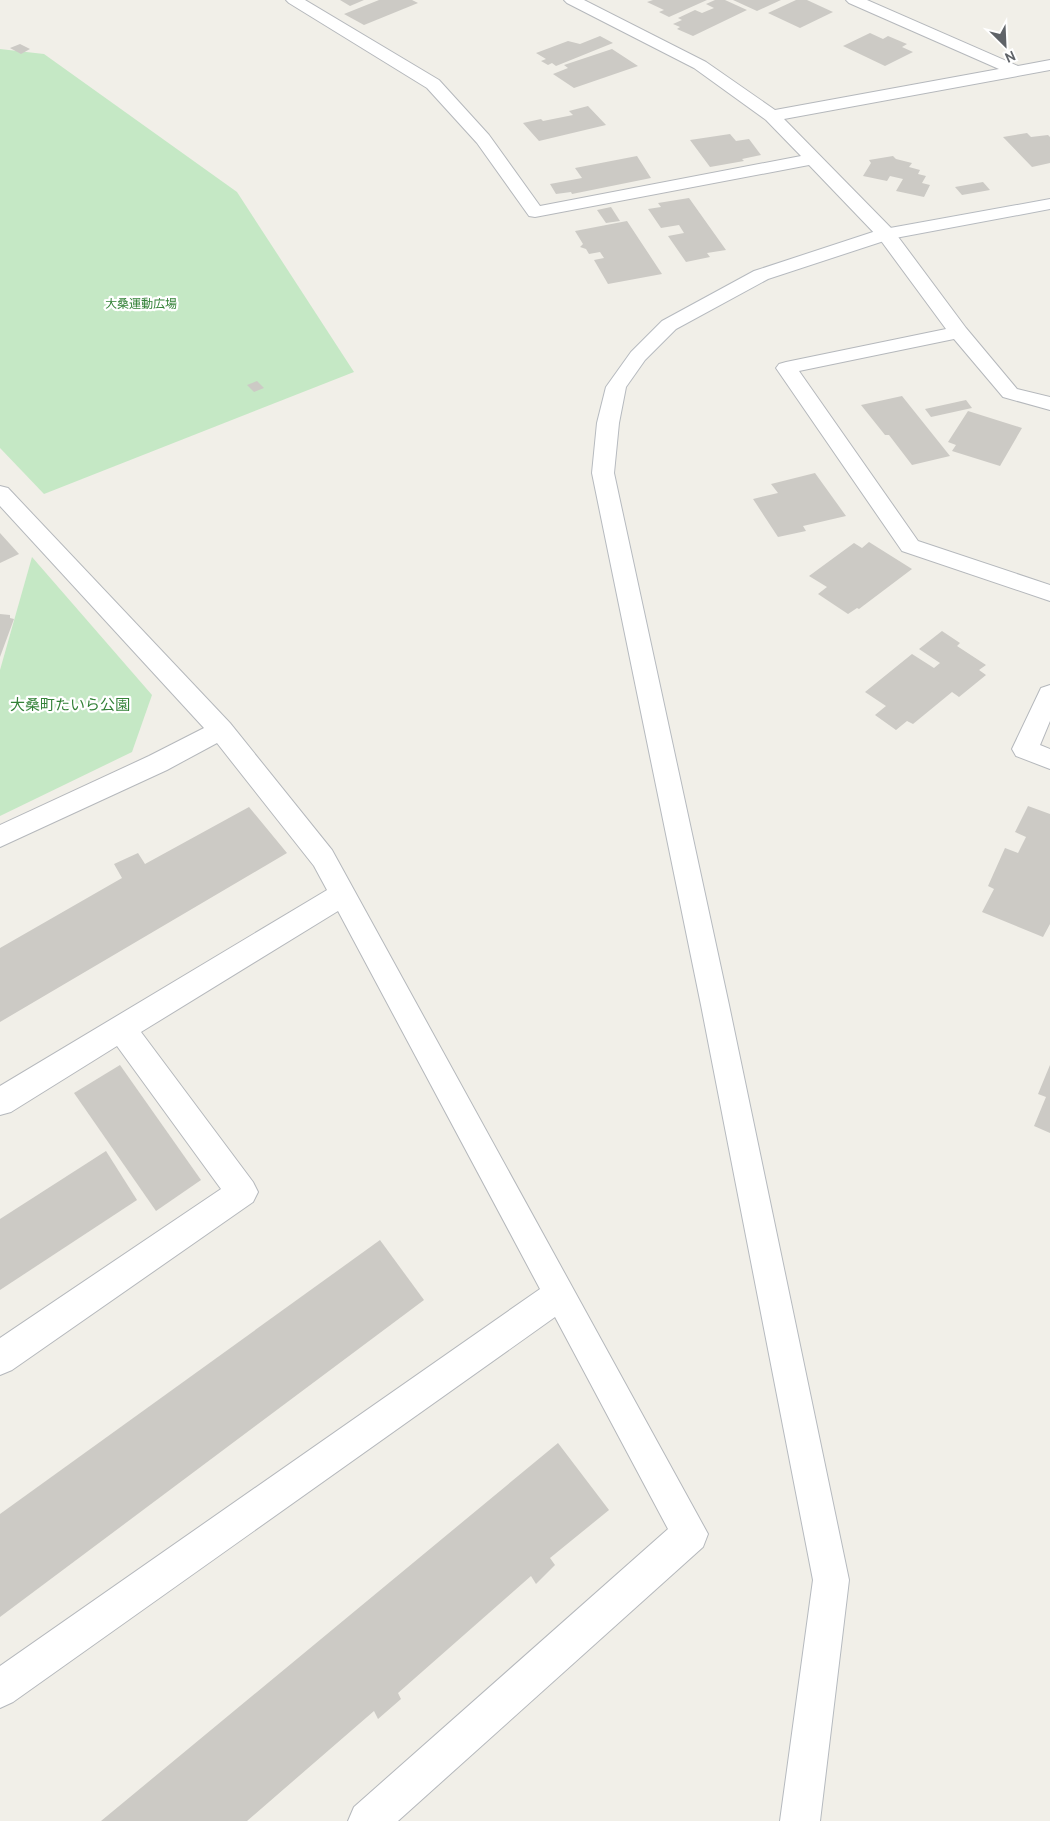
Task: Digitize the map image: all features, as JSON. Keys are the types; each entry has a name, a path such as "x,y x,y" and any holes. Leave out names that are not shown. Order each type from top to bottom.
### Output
{"street":[{"path":"294,0 433,84 483,139 535,212 813,159"},
{"path":"572,0 700,65 772,116 886,234 959,332 1010,393 1050,404"},
{"path":"854,0 1016,71"},
{"path":"772,116 1050,65"},
{"path":"800,1821 832,1580 715,1005 603,473 608,423 616,388 638,356 669,325 761,275 886,234 1050,204"},
{"path":"959,332 786,368 910,546 1050,593"},
{"path":"0,494 221,730 322,858 690,1534 368,1821"},
{"path":"1050,694 1025,749 1050,759"},
{"path":"0,837 158,763 221,730"},
{"path":"0,1102 342,895"},
{"path":"0,1358 242,1192 121,1028"},
{"path":"0,1689 560,1294"}],"green space":[{"name":"大桑運動広場","path":"0,49 44,54 237,192 354,372 44,494 0,448"},
{"name":"大桑町たいら公園","path":"32,557 152,695 132,752 0,816 0,670"}],"building":[{"path":"340,0 364,0 350,6"},
{"path":"379,0 412,0 418,3 364,25 344,14"},
{"path":"653,0 707,0 669,17 659,12 664,10 647,2"},
{"path":"715,0 725,0 747,10 693,36 677,29 680,27 673,24 682,20 678,18 695,10 702,13 714,8 706,4"},
{"path":"733,0 781,0 757,11"},
{"path":"796,0 807,0 833,12 800,28 768,13"},
{"path":"870,33 883,39 888,36 907,44 902,47 913,52 885,66 843,46"},
{"path":"600,36 613,43 556,66 552,63 548,65 541,61 546,59 536,53 568,41 580,44"},
{"path":"20,44 30,49 21,54 10,48"},
{"path":"612,49 638,66 574,88 553,74 568,68 564,65"},
{"path":"588,106 606,125 539,141 523,123 573,115 569,111"},
{"path":"1027,133 1031,137 1048,135 1050,137 1050,163 1032,167 1003,137"},
{"path":"730,134 736,141 749,139 761,155 742,159 744,161 710,167 690,140"},
{"path":"637,156 651,178 572,194 571,192 556,194 550,184 582,178 575,168"},
{"path":"893,156 896,159 912,163 909,167 920,170 918,174 926,176 922,183 930,185 924,197 896,191 903,179 890,176 887,181 863,176 871,163 869,160"},
{"path":"983,182 990,190 962,195 955,187"},
{"path":"689,198 726,250 707,253 710,257 686,262 668,236 684,233 679,225 661,228 648,209 661,207 658,203"},
{"path":"611,207 620,221 606,223 597,210"},
{"path":"627,221 662,274 608,284 594,260 604,258 600,252 589,254 586,249 580,247 583,244 575,231"},
{"path":"257,381 264,388 254,392 247,385"},
{"path":"902,396 950,456 912,465 889,435 885,435 861,405"},
{"path":"966,400 972,408 931,417 925,409"},
{"path":"968,411 1022,428 1000,466 952,451 956,445 948,442"},
{"path":"815,473 846,516 803,526 806,531 778,537 753,499 778,493 771,484"},
{"path":"0,533 19,554 0,563"},
{"path":"869,542 912,569 859,609 857,608 848,614 818,594 827,587 809,576 854,543 862,548"},
{"path":"0,614 10,615 10,618 14,619 0,657"},
{"path":"942,631 960,643 957,646 986,665 979,670 986,675 959,697 952,692 913,724 907,721 896,730 875,715 886,706 865,692 912,654 934,668 940,663 919,649"},
{"path":"1028,806 1050,814 1050,924 1043,937 982,912 994,889 988,886 1005,848 1018,853 1026,837 1015,832"},
{"path":"249,807 287,853 0,1022 0,948 122,878 114,864 138,853 145,864"},
{"path":"120,1065 201,1180 156,1211 74,1093"},
{"path":"1050,1065 1050,1133 1034,1126 1046,1097 1038,1094"},
{"path":"106,1151 137,1200 0,1290 0,1219"},
{"path":"380,1240 424,1300 0,1617 0,1514"},
{"path":"558,1443 609,1510 550,1558 555,1565 536,1584 531,1576 398,1693 401,1699 378,1719 374,1711 247,1821 101,1821"}]}
